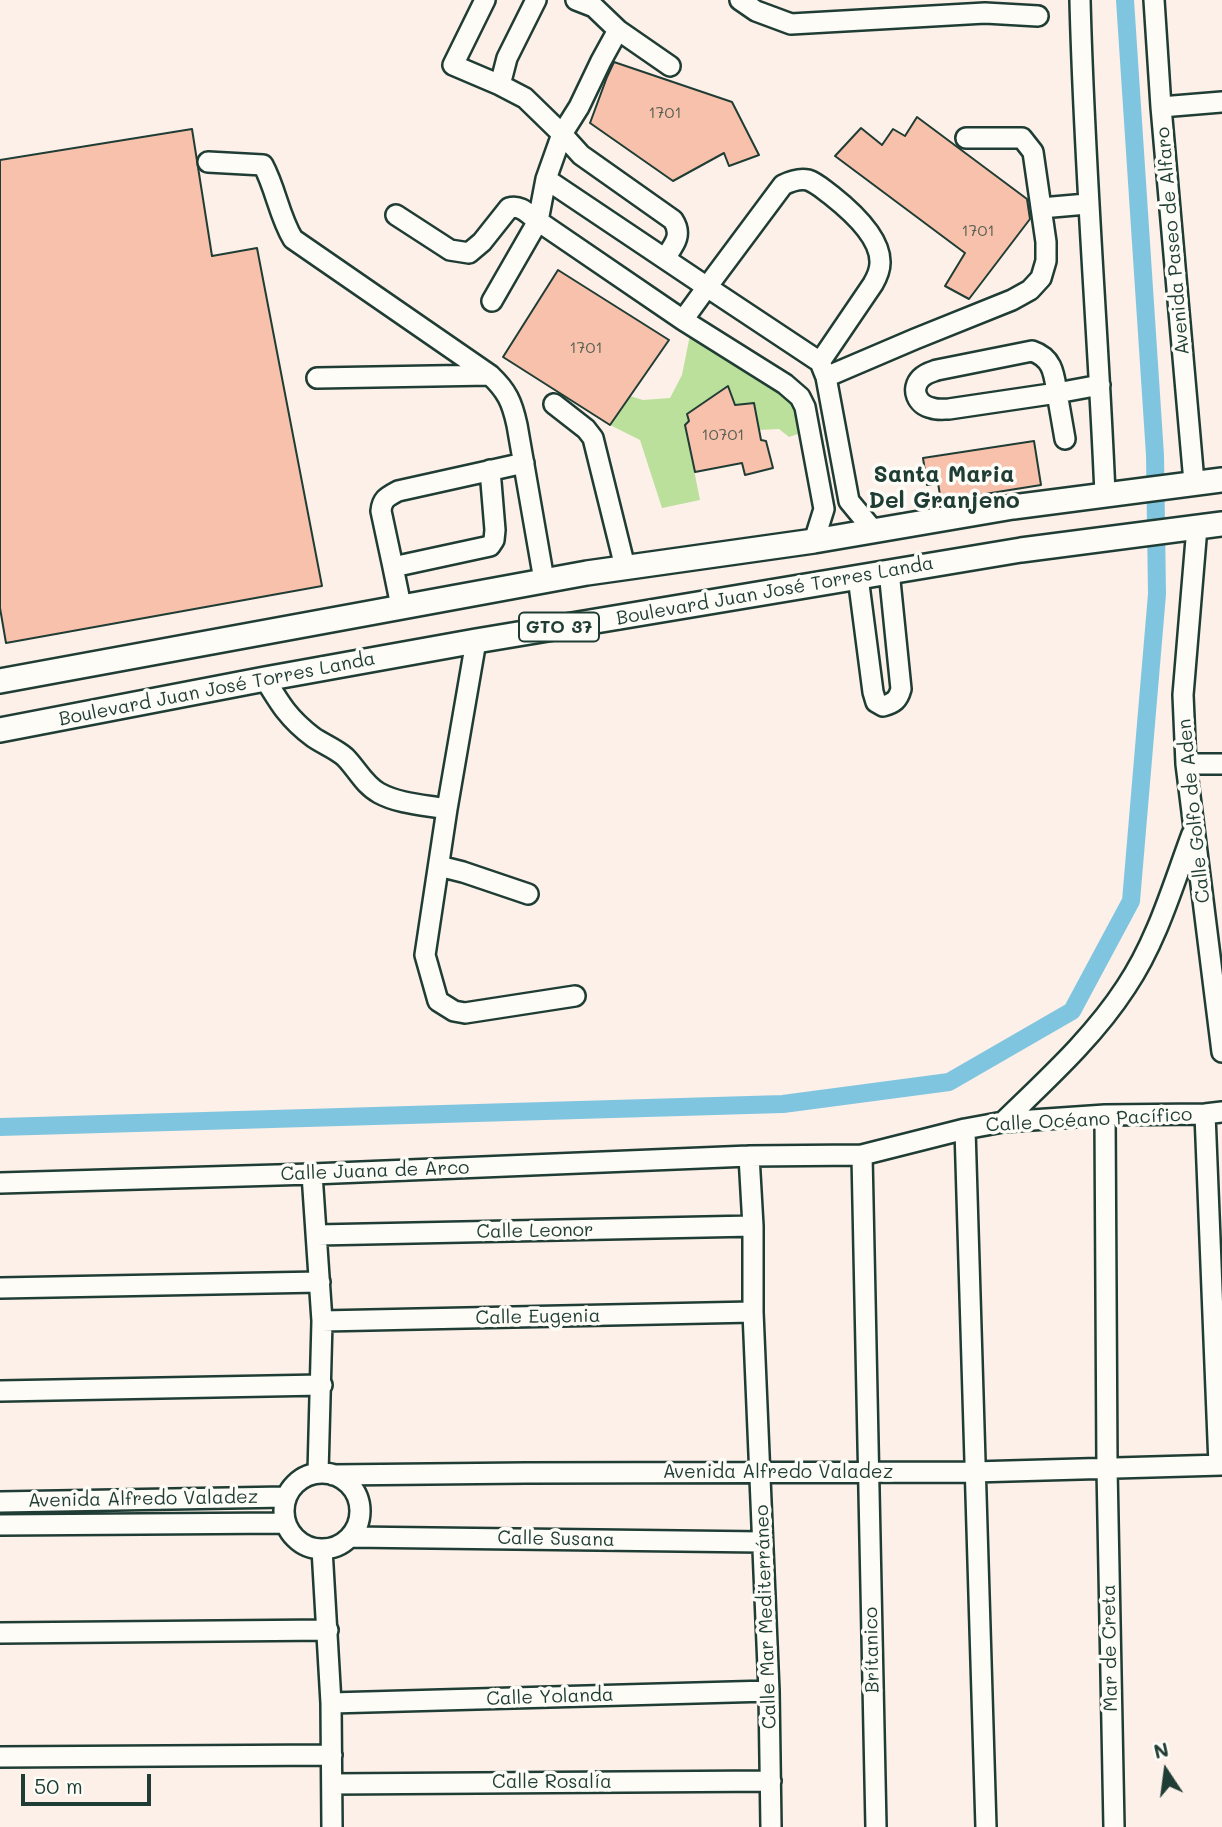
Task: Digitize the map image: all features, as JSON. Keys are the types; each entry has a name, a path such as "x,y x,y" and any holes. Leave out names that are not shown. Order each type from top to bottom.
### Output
{"main road":[{"name":"GTO 37","path":"0,681 544,580 814,541 1013,507 1222,480"},
{"name":"Boulevard Juan José Torres Landa","path":"0,730 265,679 858,576 1021,550 1222,524"}],"street":[{"path":"485,0 453,65 525,98 581,155 673,220 678,227 678,235 665,258"},
{"path":"500,85 507,58 537,0"},
{"path":"576,0 594,7 618,30 670,66"},
{"path":"1080,0 1087,204 1100,385 1112,493"},
{"name":"Avenida Paseo de Alfaro","path":"1154,0 1194,482"},
{"path":"753,4 791,24 984,6 1038,16"},
{"path":"492,301 538,221 545,179 562,134 579,107 618,30"},
{"path":"1161,107 1222,102"},
{"path":"823,369 915,339 1012,300 1030,290 1041,278 1046,261 1046,242 1033,152 1022,138 966,138"},
{"path":"208,162 263,165 272,181 284,225 293,239 491,375 505,389 513,406 544,580"},
{"path":"545,179 665,258 823,369"},
{"path":"684,320 783,186 793,180 806,179 850,209 863,225 881,262 873,284 823,369 849,502 873,530"},
{"path":"1041,208 1087,204"},
{"path":"396,215 450,250 469,253 482,242 509,208 521,208 684,320 785,384 800,397 805,407 824,509 814,541"},
{"path":"1065,439 1057,393 1054,373 1041,354 1032,351 937,370 925,374 915,389 916,397 922,405 934,409 949,409 1057,393 1100,385"},
{"path":"317,378 491,375"},
{"path":"554,404 586,429 593,438 625,567"},
{"path":"401,606 381,511 382,503 388,496 524,463"},
{"path":"393,567 490,546 495,530 490,470"},
{"name":"Calle Golfo de Aden","path":"1186,528 1186,764 1222,1052"},
{"path":"858,576 873,692 876,702 883,706 899,699 901,689 889,571"},
{"path":"861,603 892,597"},
{"path":"477,641 447,809 425,955 438,1001 454,1011 465,1013 575,996"},
{"path":"265,679 281,707 296,724 344,756 363,780 377,792 393,799 447,809"},
{"path":"1186,764 1222,764"},
{"path":"1003,1122 1093,1031 1126,987 1148,947 1194,830"},
{"path":"439,866 528,894"},
{"path":"1214,1113 1220,1465"},
{"name":"Calle Océano Pacífico","path":"749,1156 862,1155 1003,1122 1105,1115 1214,1113"},
{"name":"Mar de Creta","path":"1105,1115 1107,1468 1114,1827"},
{"path":"964,1129 986,1827"},
{"name":"Brítanico","path":"862,1155 876,1827"},
{"name":"Calle Juana de Arco","path":"0,1183 312,1174 749,1156"},
{"name":"Calle Mar Mediterráneo","path":"749,1156 769,1691 771,1827"},
{"path":"312,1174 322,1321 326,1474"},
{"name":"Calle Leonor","path":"317,1235 752,1226"},
{"path":"0,1288 320,1282"},
{"name":"Calle Eugenia","path":"322,1321 753,1312"},
{"path":"0,1391 322,1385"},
{"name":"Avenida Alfredo Valadez","path":"326,1474 974,1472 1220,1465"},
{"path":"326,1474 345,1480 354,1490 359,1501 360,1514 350,1537 337,1546 322,1549 306,1546 293,1537 285,1523 283,1510 286,1497 294,1485 305,1477 326,1474"},
{"name":"Avenida Alfredo Valadez","path":"0,1502 286,1497"},
{"name":"Avenida Alfredo Valadez","path":"0,1525 285,1523"},
{"name":"Calle Susana","path":"350,1537 762,1542"},
{"path":"322,1549 331,1703 332,1827"},
{"path":"0,1633 328,1630"},
{"name":"Calle Yolanda","path":"331,1703 769,1691"},
{"path":"0,1757 332,1755"},
{"name":"Calle Rosalía","path":"332,1784 771,1781"}],"green space":[{"path":"691,330 776,390 793,391 801,433 789,437 779,429 759,430 754,403 735,405 727,386 688,413 689,421 685,425 700,500 662,508 640,440 610,425 630,396 643,400 670,398 682,375"}],"building":[{"path":"614,62 732,102 759,155 729,166 724,153 673,181 590,123"},
{"path":"917,117 1027,199 1030,219 969,299 945,286 965,253 835,156 861,128 882,145 893,129 905,136"},
{"path":"192,129 212,256 257,248 322,586 6,643 0,608 0,160"},
{"path":"558,270 669,340 610,425 503,357"},
{"path":"728,386 735,405 754,403 761,440 766,441 773,468 745,475 742,463 695,472 685,425 689,421 687,414"},
{"path":"1034,441 1041,485 941,501 938,483 927,485 923,458"}],"waterway":[{"path":"0,1127 783,1104 949,1082 1072,1011 1131,901 1157,594 1155,455 1125,0"}],"district":[{"name":"Santa Maria Del Granjeno","path":"944,488"}]}
